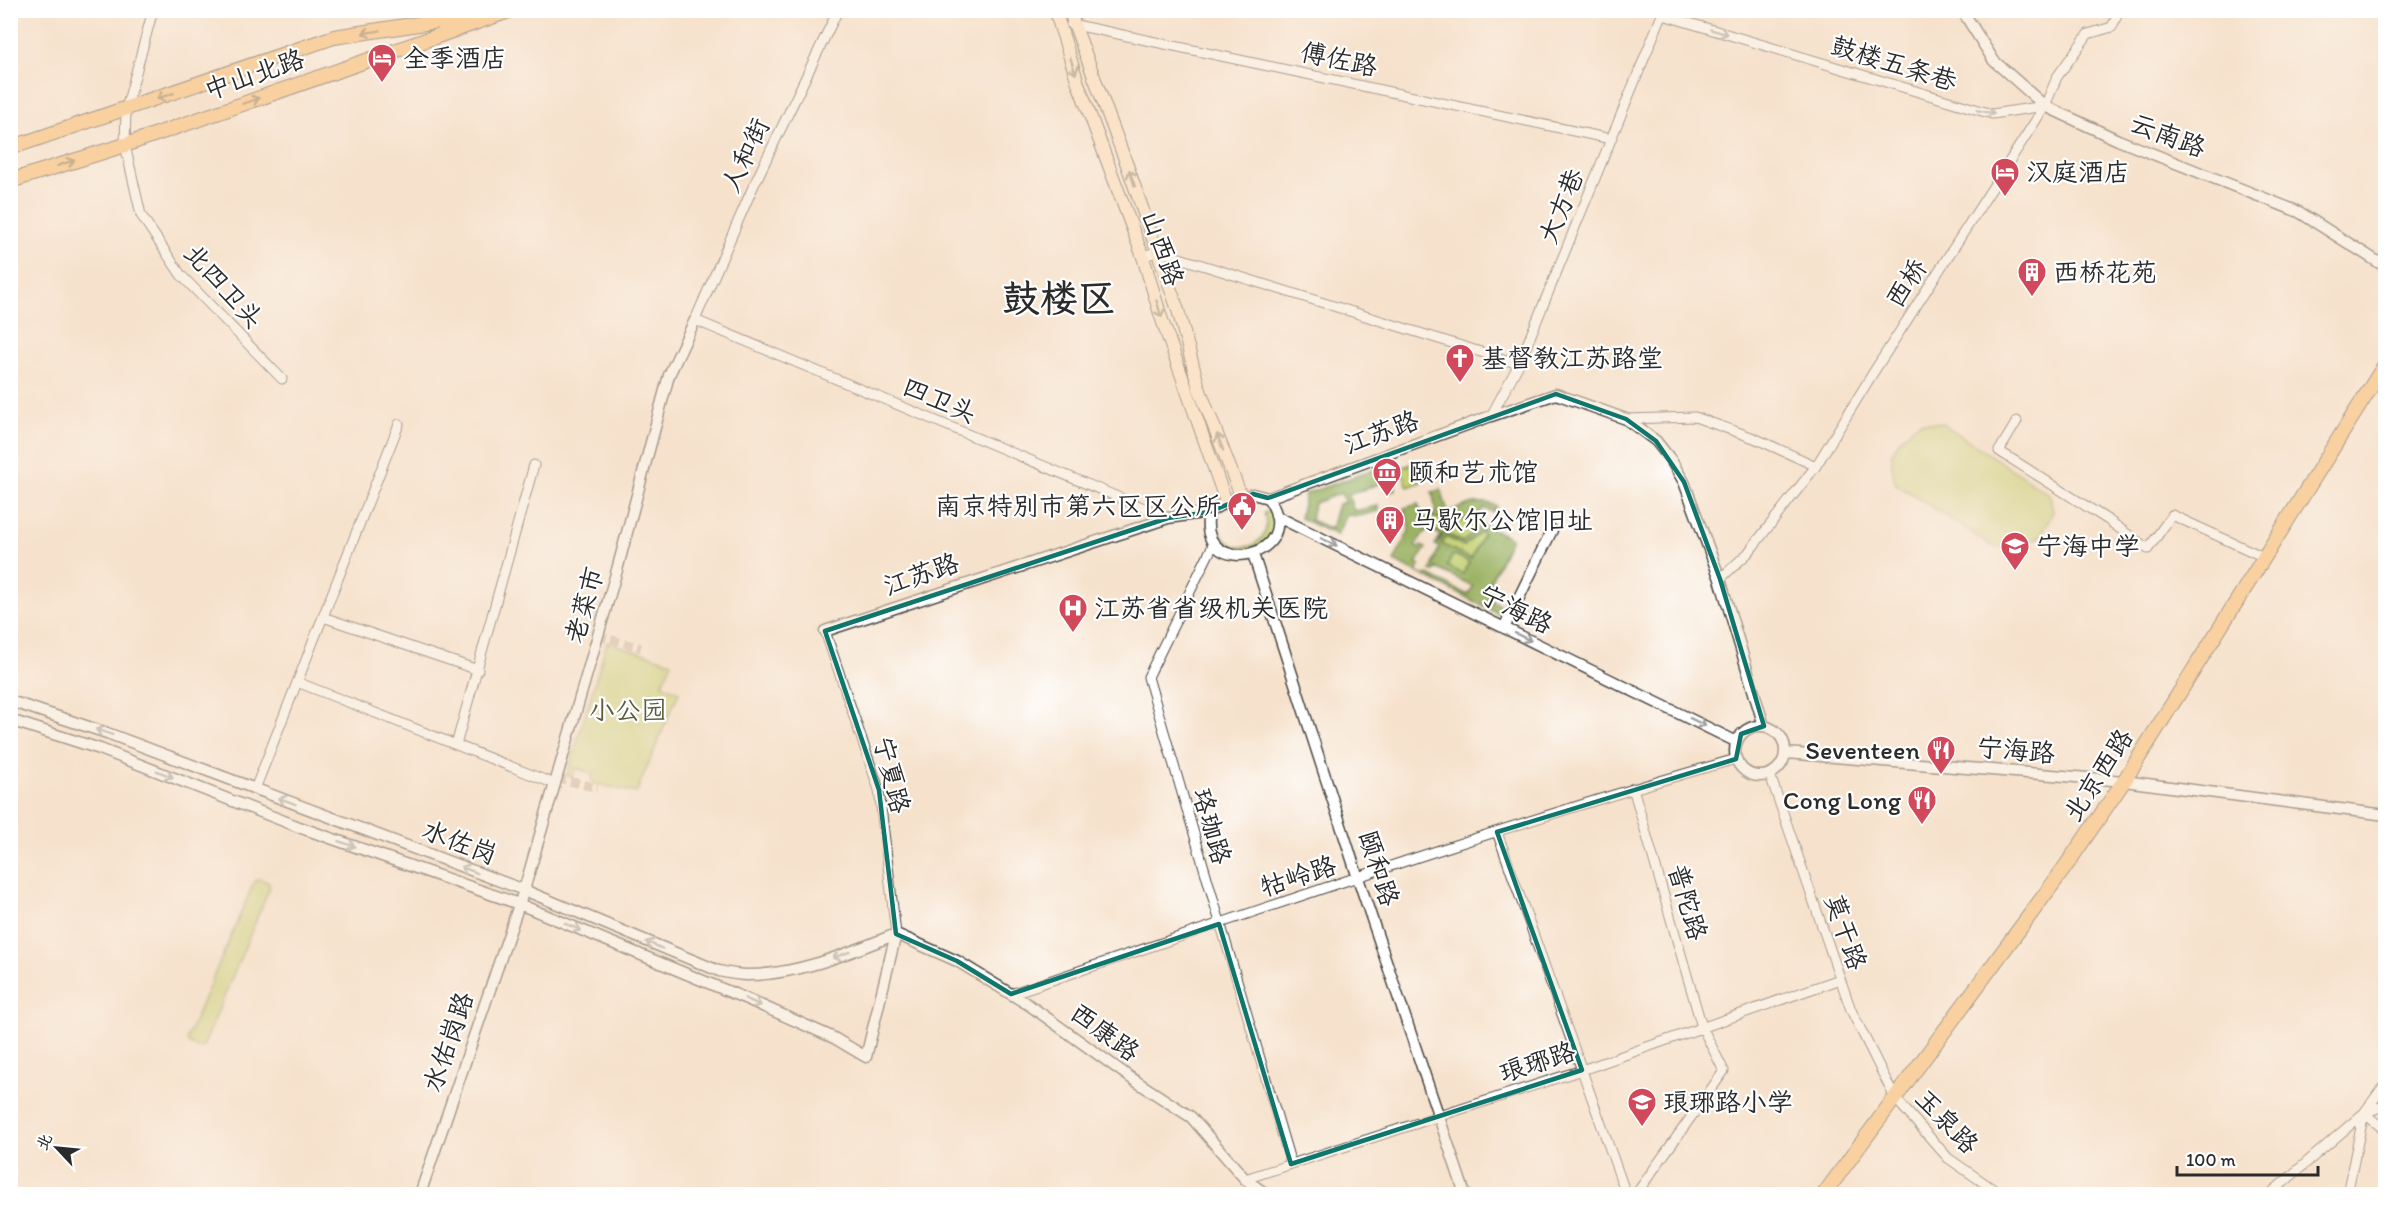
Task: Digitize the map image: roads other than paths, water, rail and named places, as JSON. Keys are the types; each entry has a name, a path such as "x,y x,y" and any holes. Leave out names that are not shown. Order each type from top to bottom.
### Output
{"main road":[{"name":"中山北路","path":"10,148 334,37 473,16 490,10"},
{"name":"中山北路","path":"10,181 125,145 512,10"},
{"name":"山西路","path":"1069,10 1178,310 1200,388 1241,496"},
{"name":"山西路","path":"1057,16 1078,83 1143,257 1161,316 1226,502"},
{"name":"北京西路","path":"1824,1194 2063,870 2124,781 2266,558 2385,363"}],"street":[{"name":"北四卫头","path":"153,10 126,110 125,145 141,215 180,276 282,379"},
{"name":"人和街","path":"695,320 753,187 837,10"},
{"name":"云南路","path":"1962,10 1994,61 2045,105 2118,140 2299,212 2385,267"},
{"name":"西桥","path":"1720,579 1748,553 1816,466 2045,105 2057,77 2088,34 2112,27 2119,10"},
{"name":"鼓楼五条巷","path":"1664,13 1992,114 2045,105"},
{"name":"大方巷","path":"1491,416 1519,364 1664,13"},
{"name":"傅佐路","path":"1057,16 1074,24 1611,139"},
{"path":"1143,257 1157,251 1519,364"},
{"name":"四卫头","path":"695,320 1168,518"},
{"name":"老菜市","path":"519,904 617,570 669,375 695,320"},
{"name":"江苏路","path":"825,631 1168,518 1209,512 1241,496 1253,494 1268,498 1556,394 1626,419 1656,441 1671,460 1684,482 1720,579 1764,726"},
{"path":"1626,419 1695,417 1754,438 1816,466"},
{"path":"2017,421 1999,451 2108,520 2148,549 2172,515 2266,558"},
{"path":"255,789 399,424"},
{"path":"456,745 534,465"},
{"path":"1209,512 1208,530 1214,543 1229,554 1241,556 1253,554 1264,548 1272,539 1276,528 1276,516 1268,498"},
{"name":"宁海路","path":"1276,516 1737,741"},
{"path":"1504,628 1552,530"},
{"name":"珞珈路","path":"1214,543 1148,677 1291,1164"},
{"name":"颐和路","path":"1253,554 1358,878 1465,1194"},
{"path":"324,617 478,670"},
{"name":"宁夏路","path":"825,631 879,790 896,934"},
{"path":"297,682 555,784"},
{"name":"水佐岗","path":"10,701 107,732 524,891 719,971 746,975 777,972 836,958 896,934"},
{"name":"水佐岗","path":"10,720 100,749 299,827 519,904 749,1000 834,1038 866,1057 896,934"},
{"path":"1764,726 1771,728 1783,738 1786,753 1781,766 1770,775 1754,776 1740,767 1736,759 1737,741 1748,729 1764,726"},
{"name":"宁海路","path":"1786,753 2124,781 2385,814"},
{"name":"牯岭路","path":"1011,994 1497,832 1633,788 1736,759"},
{"name":"莫干路","path":"1770,775 1851,1010 1895,1098"},
{"name":"普陀路","path":"1633,788 1702,1028 1724,1071 1636,1194"},
{"path":"1497,832 1626,1194"},
{"name":"水佑岗路","path":"420,1194 519,904"},
{"name":"西康路","path":"896,934 957,961 1011,994 1191,1117 1245,1179 1266,1194"},
{"name":"琅琊路","path":"1245,1179 1582,1070 1840,979"},
{"path":"2270,1194 2364,1113 2385,1083"},
{"name":"玉泉路","path":"1895,1098 1948,1158 1993,1192"},
{"path":"2364,1113 2385,1105"},
{"path":"2364,1113 2385,1131"},
{"path":"2347,1194 2364,1113"}],"tunnel":[{"path":"598,636 641,648"},
{"path":"557,778 597,788"}],"place":[{"name":"全季酒店","path":"382,84"},
{"name":"汉庭酒店","path":"2005,198"},
{"name":"西桥花苑","path":"2032,298"},
{"name":"基督教江苏路堂","path":"1460,384"},
{"name":"颐和艺术馆","path":"1387,498"},
{"name":"南京特别市第六区区公所","path":"1242,532"},
{"name":"马歇尔公馆旧址","path":"1390,546"},
{"name":"宁海中学","path":"2015,572"},
{"name":"江苏省省级机关医院","path":"1073,634"},
{"name":"Seventeen","path":"1941,776"},
{"name":"Cong Long","path":"1922,826"},
{"name":"琅琊路小学","path":"1642,1128"}],"district":[{"name":"鼓楼区","path":"1059,298"}],"park label":[{"name":"小公园","path":"628,710"}]}
